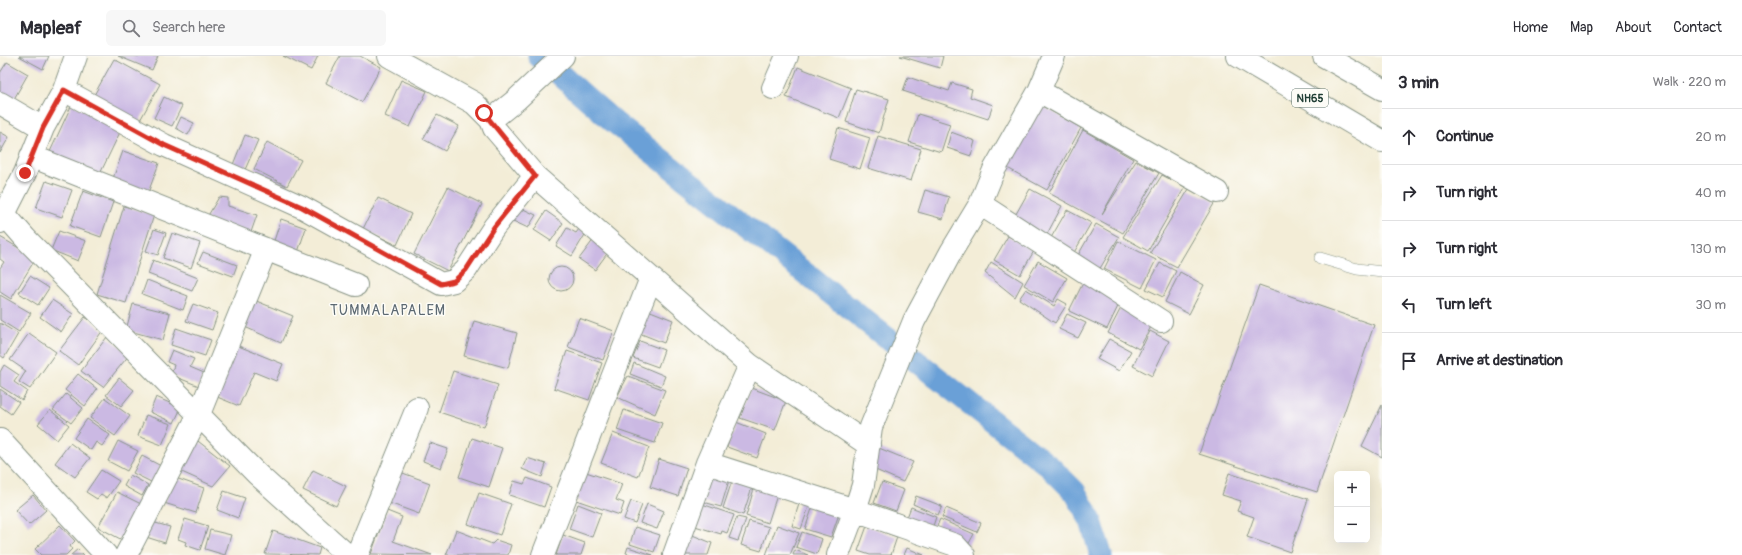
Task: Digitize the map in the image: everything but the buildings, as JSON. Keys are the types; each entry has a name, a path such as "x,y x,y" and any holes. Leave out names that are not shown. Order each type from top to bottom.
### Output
{"main road":[{"path":"76,56 64,90 43,128 2,219 26,238 258,474 347,555"},
{"path":"389,56 474,103 491,120 494,128 535,176 750,365 869,445"},
{"path":"491,120 516,100 563,56"},
{"path":"773,88 787,56"},
{"path":"838,555 863,485 871,427 914,321 951,252 980,204 994,170 1039,91 1054,56"},
{"name":"NH65","path":"1238,56 1382,141"},
{"path":"1324,56 1382,89"},
{"path":"64,90 164,145 302,207 441,284 454,281 466,270 494,227 535,176"},
{"path":"1039,91 1218,192"},
{"path":"0,103 43,128"},
{"path":"31,156 356,285"},
{"path":"980,204 1161,321"},
{"path":"126,555 199,414 266,249"},
{"path":"543,555 651,278"},
{"path":"674,555 707,463 750,365"},
{"path":"357,555 418,408"},
{"path":"0,440 106,555"},
{"path":"707,463 855,510 955,545 964,555"}],"lane":[{"path":"1320,258 1357,269 1382,272"}],"waterway":[{"path":"539,56 614,122 1050,467 1075,492 1091,521 1101,555"}],"district":[{"name":"TUMMALAPALEM","path":"388,310"}],"route":[{"path":"25,173 43,128 64,90 164,145 302,207 441,284 454,281 466,270 494,227 535,176 494,128 491,120 484,113"}]}
